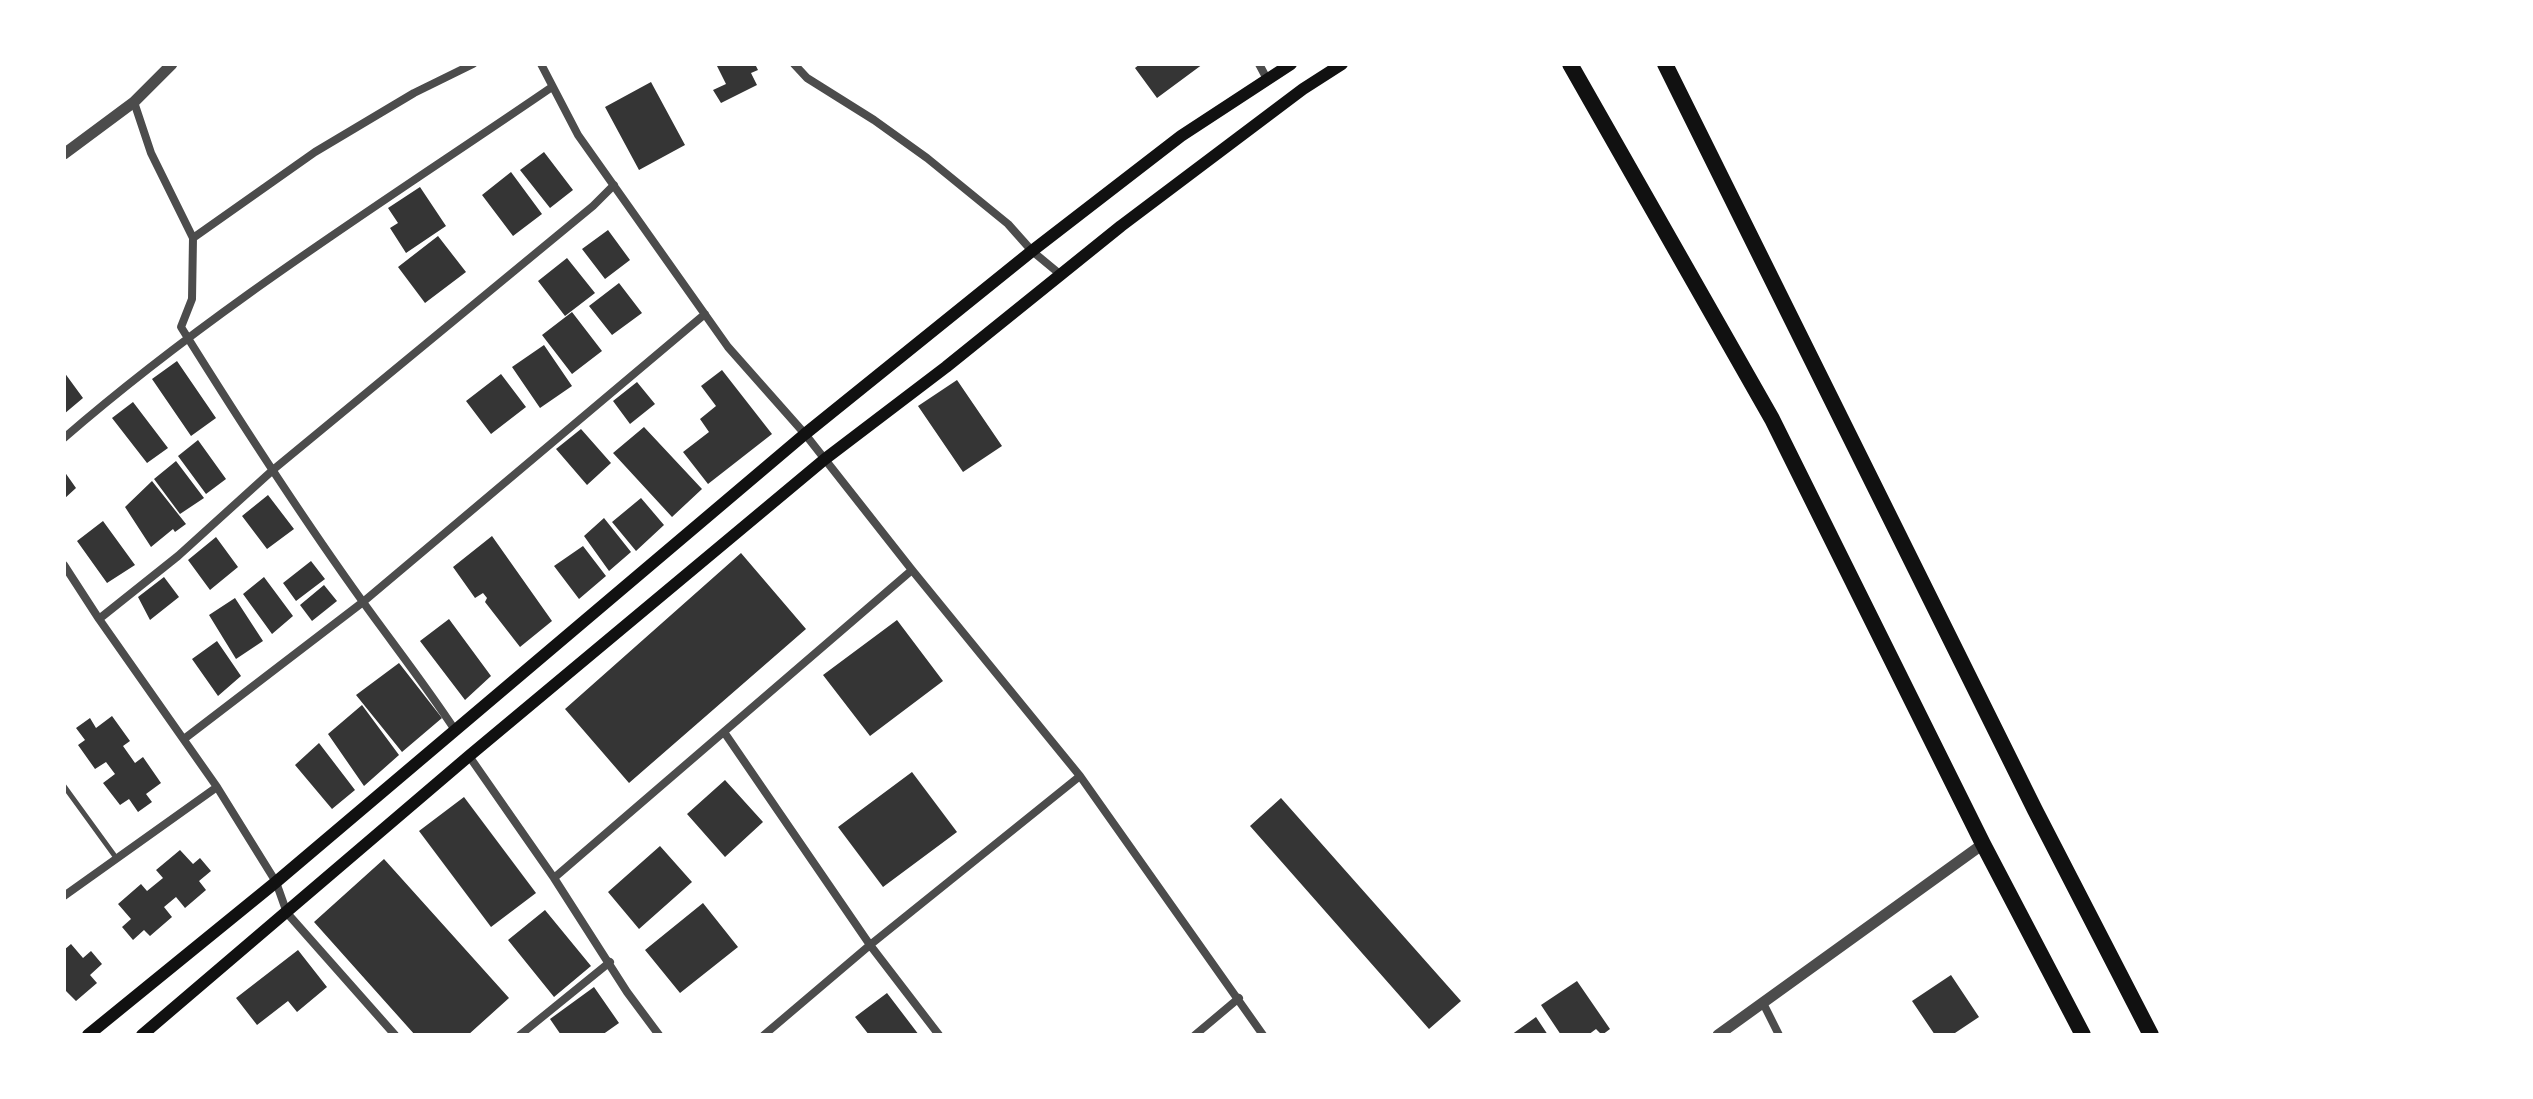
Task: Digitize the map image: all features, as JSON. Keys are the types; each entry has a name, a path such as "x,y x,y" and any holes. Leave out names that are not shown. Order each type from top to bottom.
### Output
{"highway":[{"path":"1570,64 1772,419 1983,844 2083,1035"},
{"path":"1665,64 2035,810 2151,1035"}],"main road":[{"path":"88,1035 276,882 805,434 1032,251 1181,136 1291,64"},
{"path":"142,1035 469,756 825,459 1121,226 1291,98 1342,64"}],"street":[{"path":"64,154 134,102 172,64"},
{"path":"193,238 315,152 414,93 473,64"},
{"path":"541,64 578,135 728,347 805,434 1080,776 1263,1035"},
{"path":"794,64 807,78 927,158 1008,224 1032,251 1061,275"},
{"path":"1259,64 1267,79"},
{"path":"64,438 271,278 552,87"},
{"path":"134,102 151,153 193,238 192,299 181,327 363,602 421,677 455,730"},
{"path":"99,619 178,556 274,469 593,206 614,185"},
{"path":"184,739 363,602 705,314"},
{"path":"64,565 217,787 276,882 287,913 395,1035"},
{"path":"554,878 912,570"},
{"path":"724,732 870,945 939,1035"},
{"path":"469,756 659,1035"},
{"path":"764,1035 870,945 1080,776"},
{"path":"64,896 217,787"},
{"path":"1718,1035 1983,844"},
{"path":"520,1035 610,962"},
{"path":"1195,1035 1239,998"},
{"path":"1763,1003 1779,1035"}],"lane":[{"path":"64,786 117,859"}],"building":[{"path":"716,64 755,64 758,70 751,73 757,85 721,103 713,90 726,84"},
{"path":"1140,64 1203,64 1157,98 1135,68"},
{"path":"651,82 685,145 639,170 605,107"},
{"path":"544,152 573,190 550,208 520,170"},
{"path":"511,172 542,214 513,236 482,195"},
{"path":"420,187 446,226 406,253 390,228 398,223 388,208"},
{"path":"608,230 630,260 605,279 582,249"},
{"path":"438,236 466,272 425,303 398,267"},
{"path":"567,258 595,293 565,316 538,281"},
{"path":"619,283 642,313 612,335 589,306"},
{"path":"572,312 602,351 572,374 542,335"},
{"path":"544,345 572,386 540,408 512,367"},
{"path":"177,361 216,418 191,436 152,379"},
{"path":"722,370 772,434 708,484 683,452 709,432 700,419 716,406 701,386"},
{"path":"64,372 83,398 64,414"},
{"path":"501,374 526,407 491,434 466,401"},
{"path":"957,380 1002,446 963,472 918,406"},
{"path":"637,382 655,404 630,424 613,401"},
{"path":"133,402 168,448 147,463 112,418"},
{"path":"644,427 702,489 672,517 613,453"},
{"path":"581,429 611,463 587,485 556,449"},
{"path":"198,440 226,479 206,494 178,456"},
{"path":"176,461 204,498 180,514 154,479"},
{"path":"64,471 76,488 64,499"},
{"path":"152,481 186,524 175,532 173,529 151,547 125,507"},
{"path":"268,495 294,529 267,549 242,516"},
{"path":"641,498 664,525 636,551 612,522"},
{"path":"604,518 631,552 609,571 584,536"},
{"path":"103,521 135,565 107,583 77,541"},
{"path":"492,536 552,621 520,647 485,602 487,598 483,593 475,598 453,567"},
{"path":"216,537 238,567 210,590 188,560"},
{"path":"583,546 606,576 579,599 554,566"},
{"path":"741,553 806,629 629,783 565,709"},
{"path":"311,561 325,579 296,601 283,583"},
{"path":"164,577 179,597 150,620 138,597"},
{"path":"264,577 293,616 272,634 243,594"},
{"path":"324,585 337,601 312,621 300,605"},
{"path":"235,598 263,641 236,659 209,615"},
{"path":"449,619 491,676 465,700 420,641"},
{"path":"897,620 943,681 870,736 823,675"},
{"path":"217,641 241,676 218,696 192,659"},
{"path":"399,663 442,718 402,752 356,695"},
{"path":"362,705 399,755 364,786 328,734"},
{"path":"112,716 130,741 123,746 135,763 143,757 161,783 146,794 152,802 138,812 129,799 120,805 103,783 115,774 106,762 95,769 78,745 85,740 76,728 90,718 96,728"},
{"path":"319,743 355,790 332,809 295,765"},
{"path":"912,772 957,832 883,887 838,827"},
{"path":"725,780 763,822 725,857 687,814"},
{"path":"464,797 536,893 491,927 419,831"},
{"path":"1281,798 1461,1001 1429,1029 1250,826"},
{"path":"660,846 692,882 639,929 608,892"},
{"path":"180,850 193,864 200,858 211,871 199,881 206,890 185,908 176,897 164,907 172,917 150,936 144,930 133,940 122,927 131,919 118,904 141,884 147,891 163,878 156,870"},
{"path":"384,859 509,998 468,1035 415,1035 314,922"},
{"path":"703,903 738,947 680,993 645,950"},
{"path":"545,910 591,966 554,997 508,940"},
{"path":"71,944 83,958 91,951 102,964 90,975 97,983 76,1001 66,991 64,993 64,950"},
{"path":"298,950 327,987 297,1012 288,1001 257,1025 236,998"},
{"path":"1951,975 1979,1017 1952,1035 1935,1035 1912,1001"},
{"path":"1577,981 1610,1029 1602,1035 1596,1029 1588,1035 1561,1035 1541,1005"},
{"path":"594,987 619,1023 602,1035 561,1035 550,1019"},
{"path":"887,993 919,1035 869,1035 855,1017"},
{"path":"1536,1017 1548,1035 1511,1035"}]}
